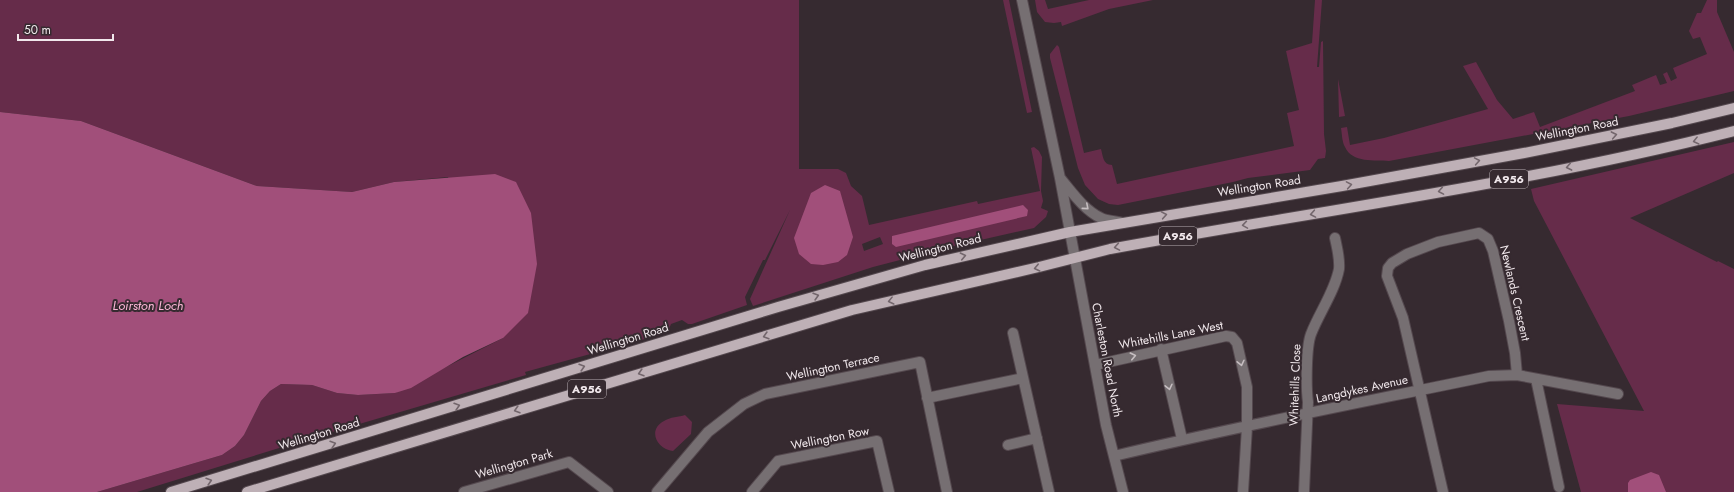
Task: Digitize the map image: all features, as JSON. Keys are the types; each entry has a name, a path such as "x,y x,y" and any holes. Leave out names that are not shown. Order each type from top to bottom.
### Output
{"main road":[{"name":"Wellington Road","path":"171,492 876,278 925,265 1070,232 1342,186 1524,153 1672,123 1734,108"},
{"name":"A956","path":"250,492 852,310 1110,249 1552,171 1666,148 1734,131"}],"street":[{"name":"Charleston Road North","path":"1022,0 1060,178 1095,365 1123,492"},
{"path":"1060,178 1092,212 1102,218 1122,223"},
{"name":"Newlands Crescent","path":"1420,390 1403,318 1387,276 1388,268 1392,263 1424,246 1470,234 1479,233 1488,239 1493,251 1510,327 1517,375"},
{"name":"Whitehills Close","path":"1304,492 1308,402 1306,392 1310,336 1337,278 1339,257 1335,238"},
{"path":"1013,333 1049,492"},
{"name":"Whitehills Lane West","path":"1095,365 1161,349 1226,336 1232,337 1237,343 1247,387 1247,427"},
{"path":"1161,349 1182,439"},
{"name":"Wellington Terrace","path":"657,492 708,432 744,404 765,394 920,362 947,492"},
{"name":"Langdykes Avenue","path":"1114,456 1182,439 1247,427 1307,413 1489,376 1517,375 1618,394"},
{"path":"927,398 1023,378"},
{"path":"1536,379 1559,487"},
{"path":"1420,390 1443,492"},
{"path":"1243,492 1247,427"},
{"path":"1008,445 1037,438"},
{"name":"Wellington Row","path":"752,492 778,461 877,441 890,492"},
{"name":"Wellington Park","path":"464,492 569,462 608,492"}],"shaded area":[{"path":"0,0 799,0 799,169 838,169 846,173 851,186 862,196 869,225 977,201 978,204 1040,191 1031,148 1034,147 1039,151 1042,157 1041,191 1043,201 1041,208 1048,211 1046,217 1034,228 954,246 873,267 753,306 750,299 790,210 745,297 747,305 692,324 688,324 682,320 671,324 669,329 663,334 525,372 526,375 315,437 137,492 97,492 222,455 235,446 244,435 261,401 270,391 281,384 312,385 337,393 358,395 395,393 503,338 448,177 394,182 352,192 257,186 81,121 0,112","holes":["880,237 883,244 864,251 862,244"]},
{"path":"1003,0 1009,0 1032,112 1027,113"},
{"path":"1035,0 1045,0 1048,9 1089,0 1153,0 1109,9 1062,26 1061,22 1045,22 1037,12"},
{"path":"1315,0 1322,0 1317,67 1319,67 1321,42 1323,41 1325,158 1318,159 1310,170 1248,178 1118,205 1109,204 1098,199 1085,185 1078,168 1050,58 1050,54 1057,45 1059,47 1084,153 1101,149 1105,162 1112,165 1117,184 1294,146 1287,113 1299,110 1286,51 1312,43"},
{"path":"1707,0 1717,0 1717,12 1734,52 1734,91 1629,116 1389,161 1364,160 1358,158 1348,152 1344,145 1341,128 1347,127 1350,145 1384,138 1488,109 1463,66 1476,62 1497,100 1513,119 1534,112 1540,127 1635,91 1632,85 1656,75 1660,85 1667,83 1663,74 1667,72 1671,81 1677,78 1673,68 1707,54 1700,37 1693,39 1689,31 1697,13 1701,13"},
{"path":"1338,79 1345,116 1339,117"},
{"path":"1734,142 1734,173 1630,218 1717,262 1718,261 1734,269 1734,492 1581,492 1557,404 1644,411 1534,201 1531,189"},
{"path":"685,415 692,422 691,434 673,451 662,447 656,439 656,429 664,421"}],"water":[{"name":"Loirston Loch","path":"0,112 81,121 257,186 352,192 394,182 495,174 516,182 531,213 537,264 528,313 503,338 463,357 411,388 395,393 358,395 337,393 312,385 281,384 270,391 261,401 244,435 235,446 222,455 97,492 0,492"},
{"path":"825,185 840,191 853,237 847,255 838,262 823,265 811,264 799,254 794,238 811,193"},
{"path":"1023,205 1028,210 1027,216 896,247 892,244 892,236"},
{"path":"1651,472 1659,475 1666,492 1628,492 1628,483 1630,480"}]}
